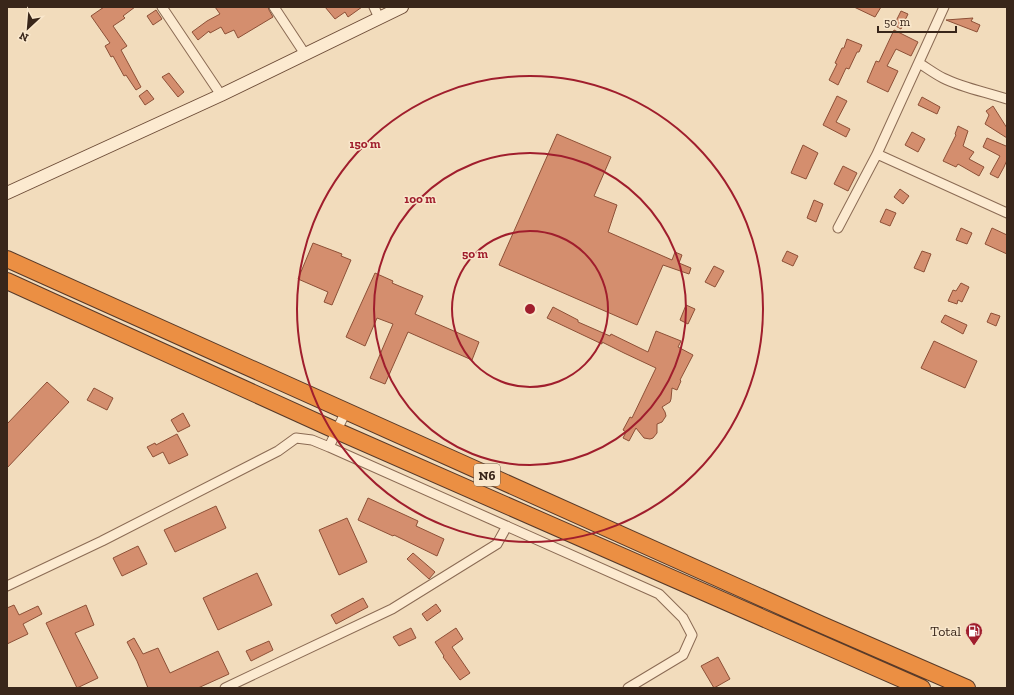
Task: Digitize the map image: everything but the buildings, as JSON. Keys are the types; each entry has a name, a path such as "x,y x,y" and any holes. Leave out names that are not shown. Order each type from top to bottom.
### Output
{"highway":[{"name":"N6","path":"7,259 813,621 967,688"},
{"name":"N6","path":"7,281 337,431 922,688"}],"street":[{"path":"162,7 221,94"},
{"path":"274,7 305,54"},
{"path":"7,193 305,54 376,12 402,7"},
{"path":"838,228 877,154 944,7"},
{"path":"918,63 948,80 1007,99"},
{"path":"877,154 1007,213"},
{"path":"329,447 346,411"},
{"path":"7,586 102,541 278,451 296,438 312,440 659,594 684,618 692,635 683,655 628,688"},
{"path":"225,688 392,609 497,544 507,526"}],"place":[{"name":"Total","path":"974,646"}]}
